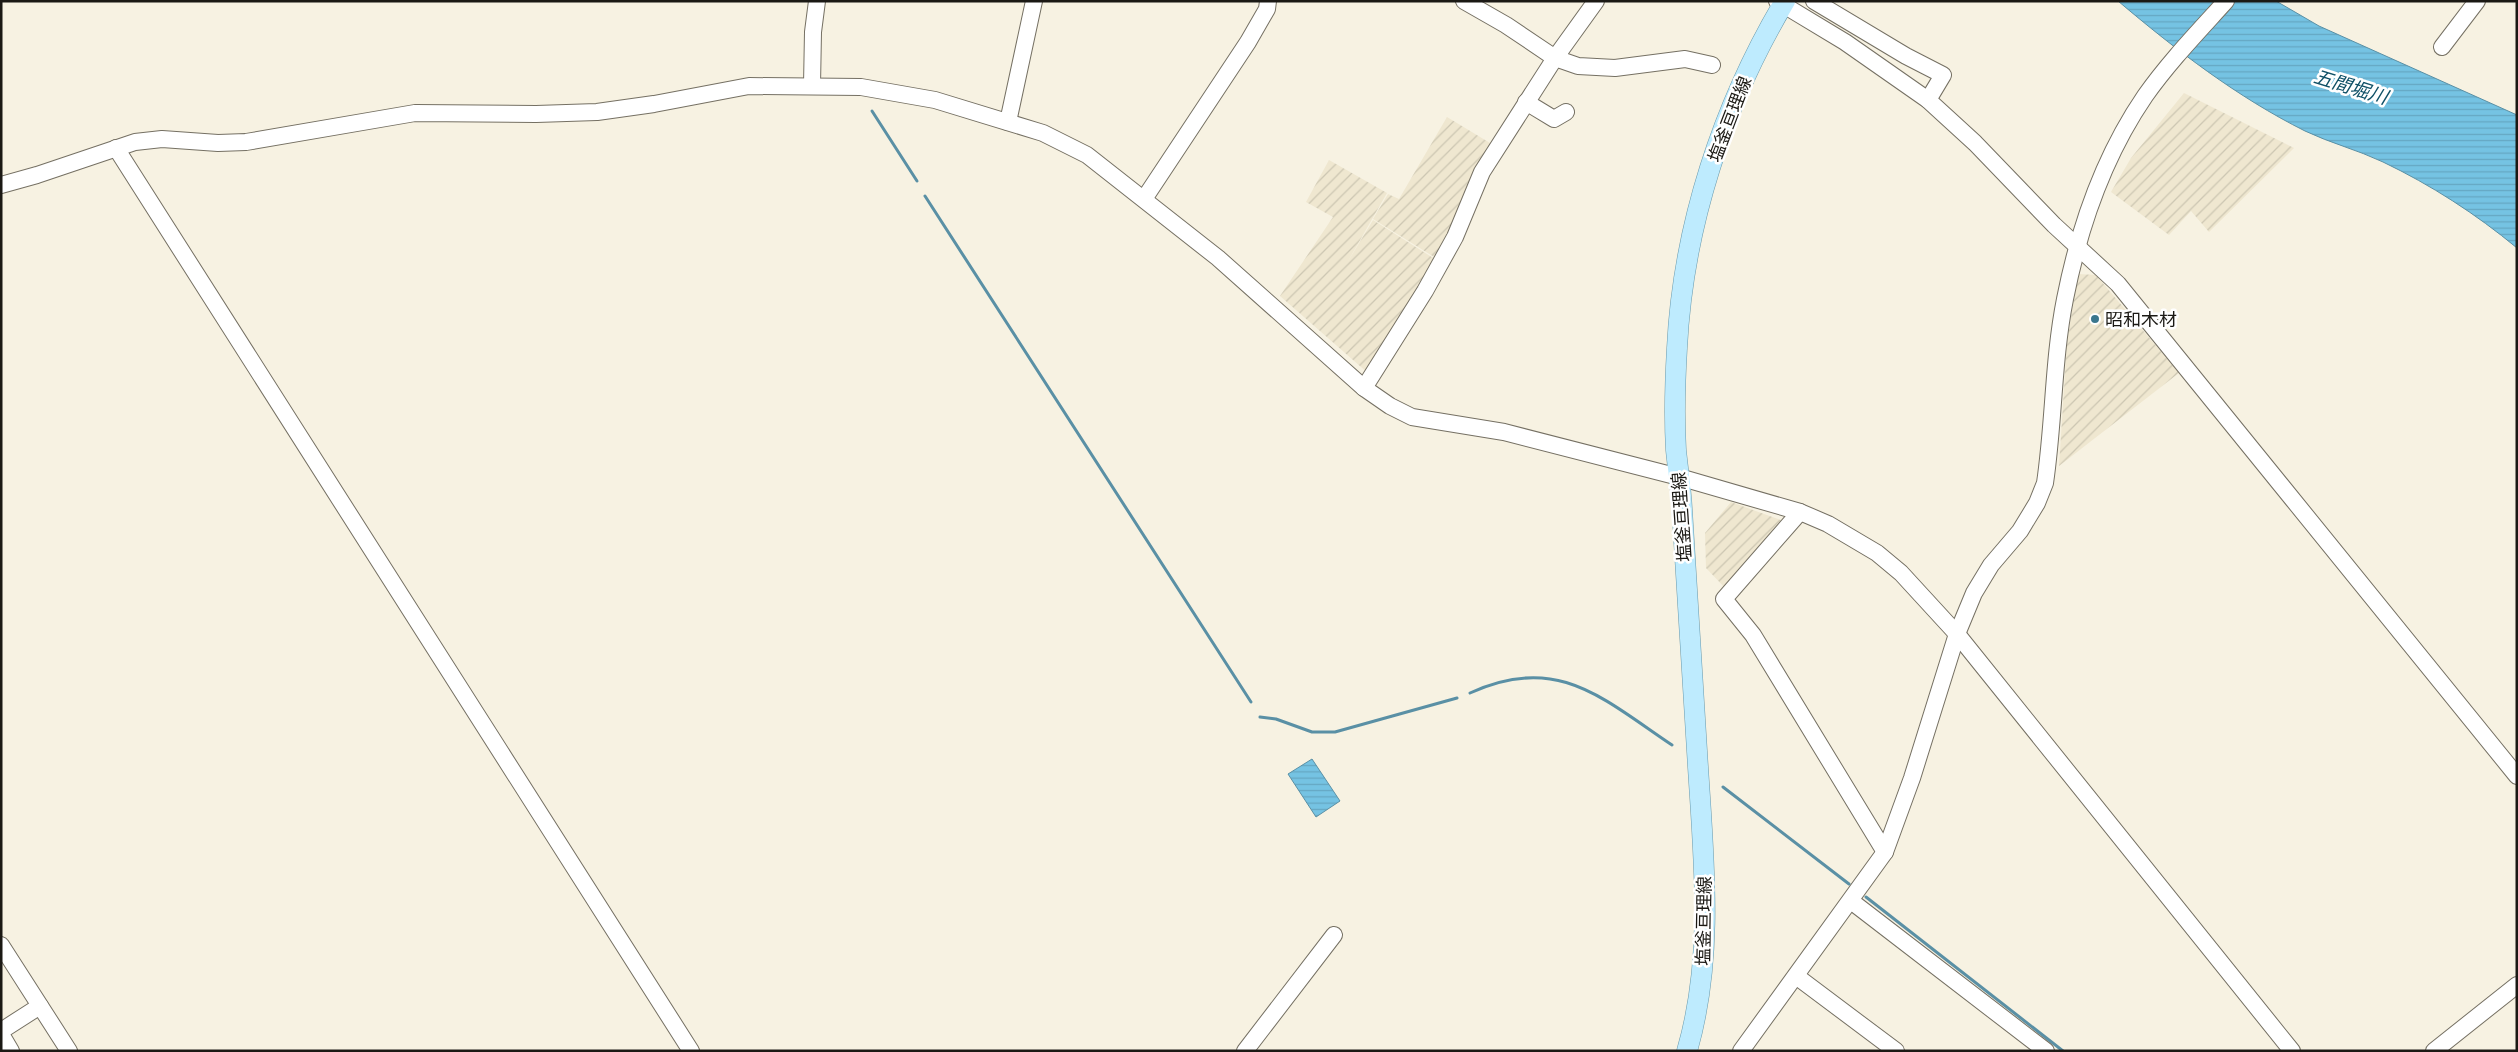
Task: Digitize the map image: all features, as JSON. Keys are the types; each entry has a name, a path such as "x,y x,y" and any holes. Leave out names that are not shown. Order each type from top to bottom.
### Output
{"main road":[{"name":"塩釜亘理線","path":"1687,1051 1701,986 1706,915 1675,404 1677,347 1685,276 1697,215 1714,154 1750,66 1782,3"}],"street":[{"path":"812,86 813,32 817,1"},
{"path":"1008,122 1034,1"},
{"path":"1144,199 1248,42 1267,9 1268,1"},
{"path":"1464,1 1506,25 1555,58 1578,66 1615,68 1685,59 1712,65"},
{"path":"1364,388 1425,291 1454,237 1482,172 1555,58 1596,1"},
{"path":"1814,1 1943,76 1928,100"},
{"path":"1741,1051 1886,852 1912,778 1957,634 1974,593 1991,565 2020,531 2037,503 2045,483 2064,308 2078,248 2096,190 2124,129 2169,65 2226,1"},
{"path":"2442,47 2477,1"},
{"path":"1782,3 1844,42 1928,100 1975,143 2078,248 2118,284 2517,776"},
{"path":"1,185 135,142 162,139 218,143 268,140 415,114 536,114 599,111 654,104 749,86 861,88 903,93 935,100 1008,122 1068,144 1087,155 1218,258 1364,388 1390,406 1412,417 1504,432 1679,477 1800,512 1828,524 1877,553 1907,579 1957,634 2292,1051"},
{"path":"1526,102 1554,119 1566,112"},
{"path":"116,148 691,1051"},
{"path":"1800,512 1724,599 1754,635 1886,852"},
{"path":"1851,901 2046,1051"},
{"path":"1245,1051 1334,935"},
{"path":"1,945 69,1051"},
{"path":"1796,976 1896,1051"},
{"path":"2434,1051 2517,986"},
{"path":"12,1051 1,1033 40,1006"}],"shaded area":[{"path":"2184,93 2294,148 2209,232 2191,211 2169,235 2111,192 2131,158"},
{"path":"1447,117 1495,146 1439,260 1373,219 1388,194 1399,199"},
{"path":"1329,160 1387,193 1347,263 1373,220 1438,261 1369,374 1280,296 1333,217 1306,202"},
{"path":"2078,274 2096,275 2179,373 2059,466 2067,342"},
{"path":"1731,502 1786,522 1726,589 1706,568 1705,533"}],"water":[{"name":"五間堀川","path":"2118,1 2276,1 2319,26 2517,115 2517,248 2486,223 2418,180 2373,158 2305,131 2255,103 2185,55"},
{"path":"1312,759 1340,801 1316,817 1288,774"}],"waterway":[{"path":"872,111 917,181"},
{"path":"925,196 1251,702"},
{"path":"1470,693 1501,682 1528,678 1554,679 1577,686 1600,697 1672,745"},
{"path":"1260,717 1276,719 1312,732 1335,732 1457,698"},
{"path":"1723,787 1849,884"},
{"path":"1866,897 2063,1051"}],"place":[{"name":"昭和木材","path":"2095,319"}]}
